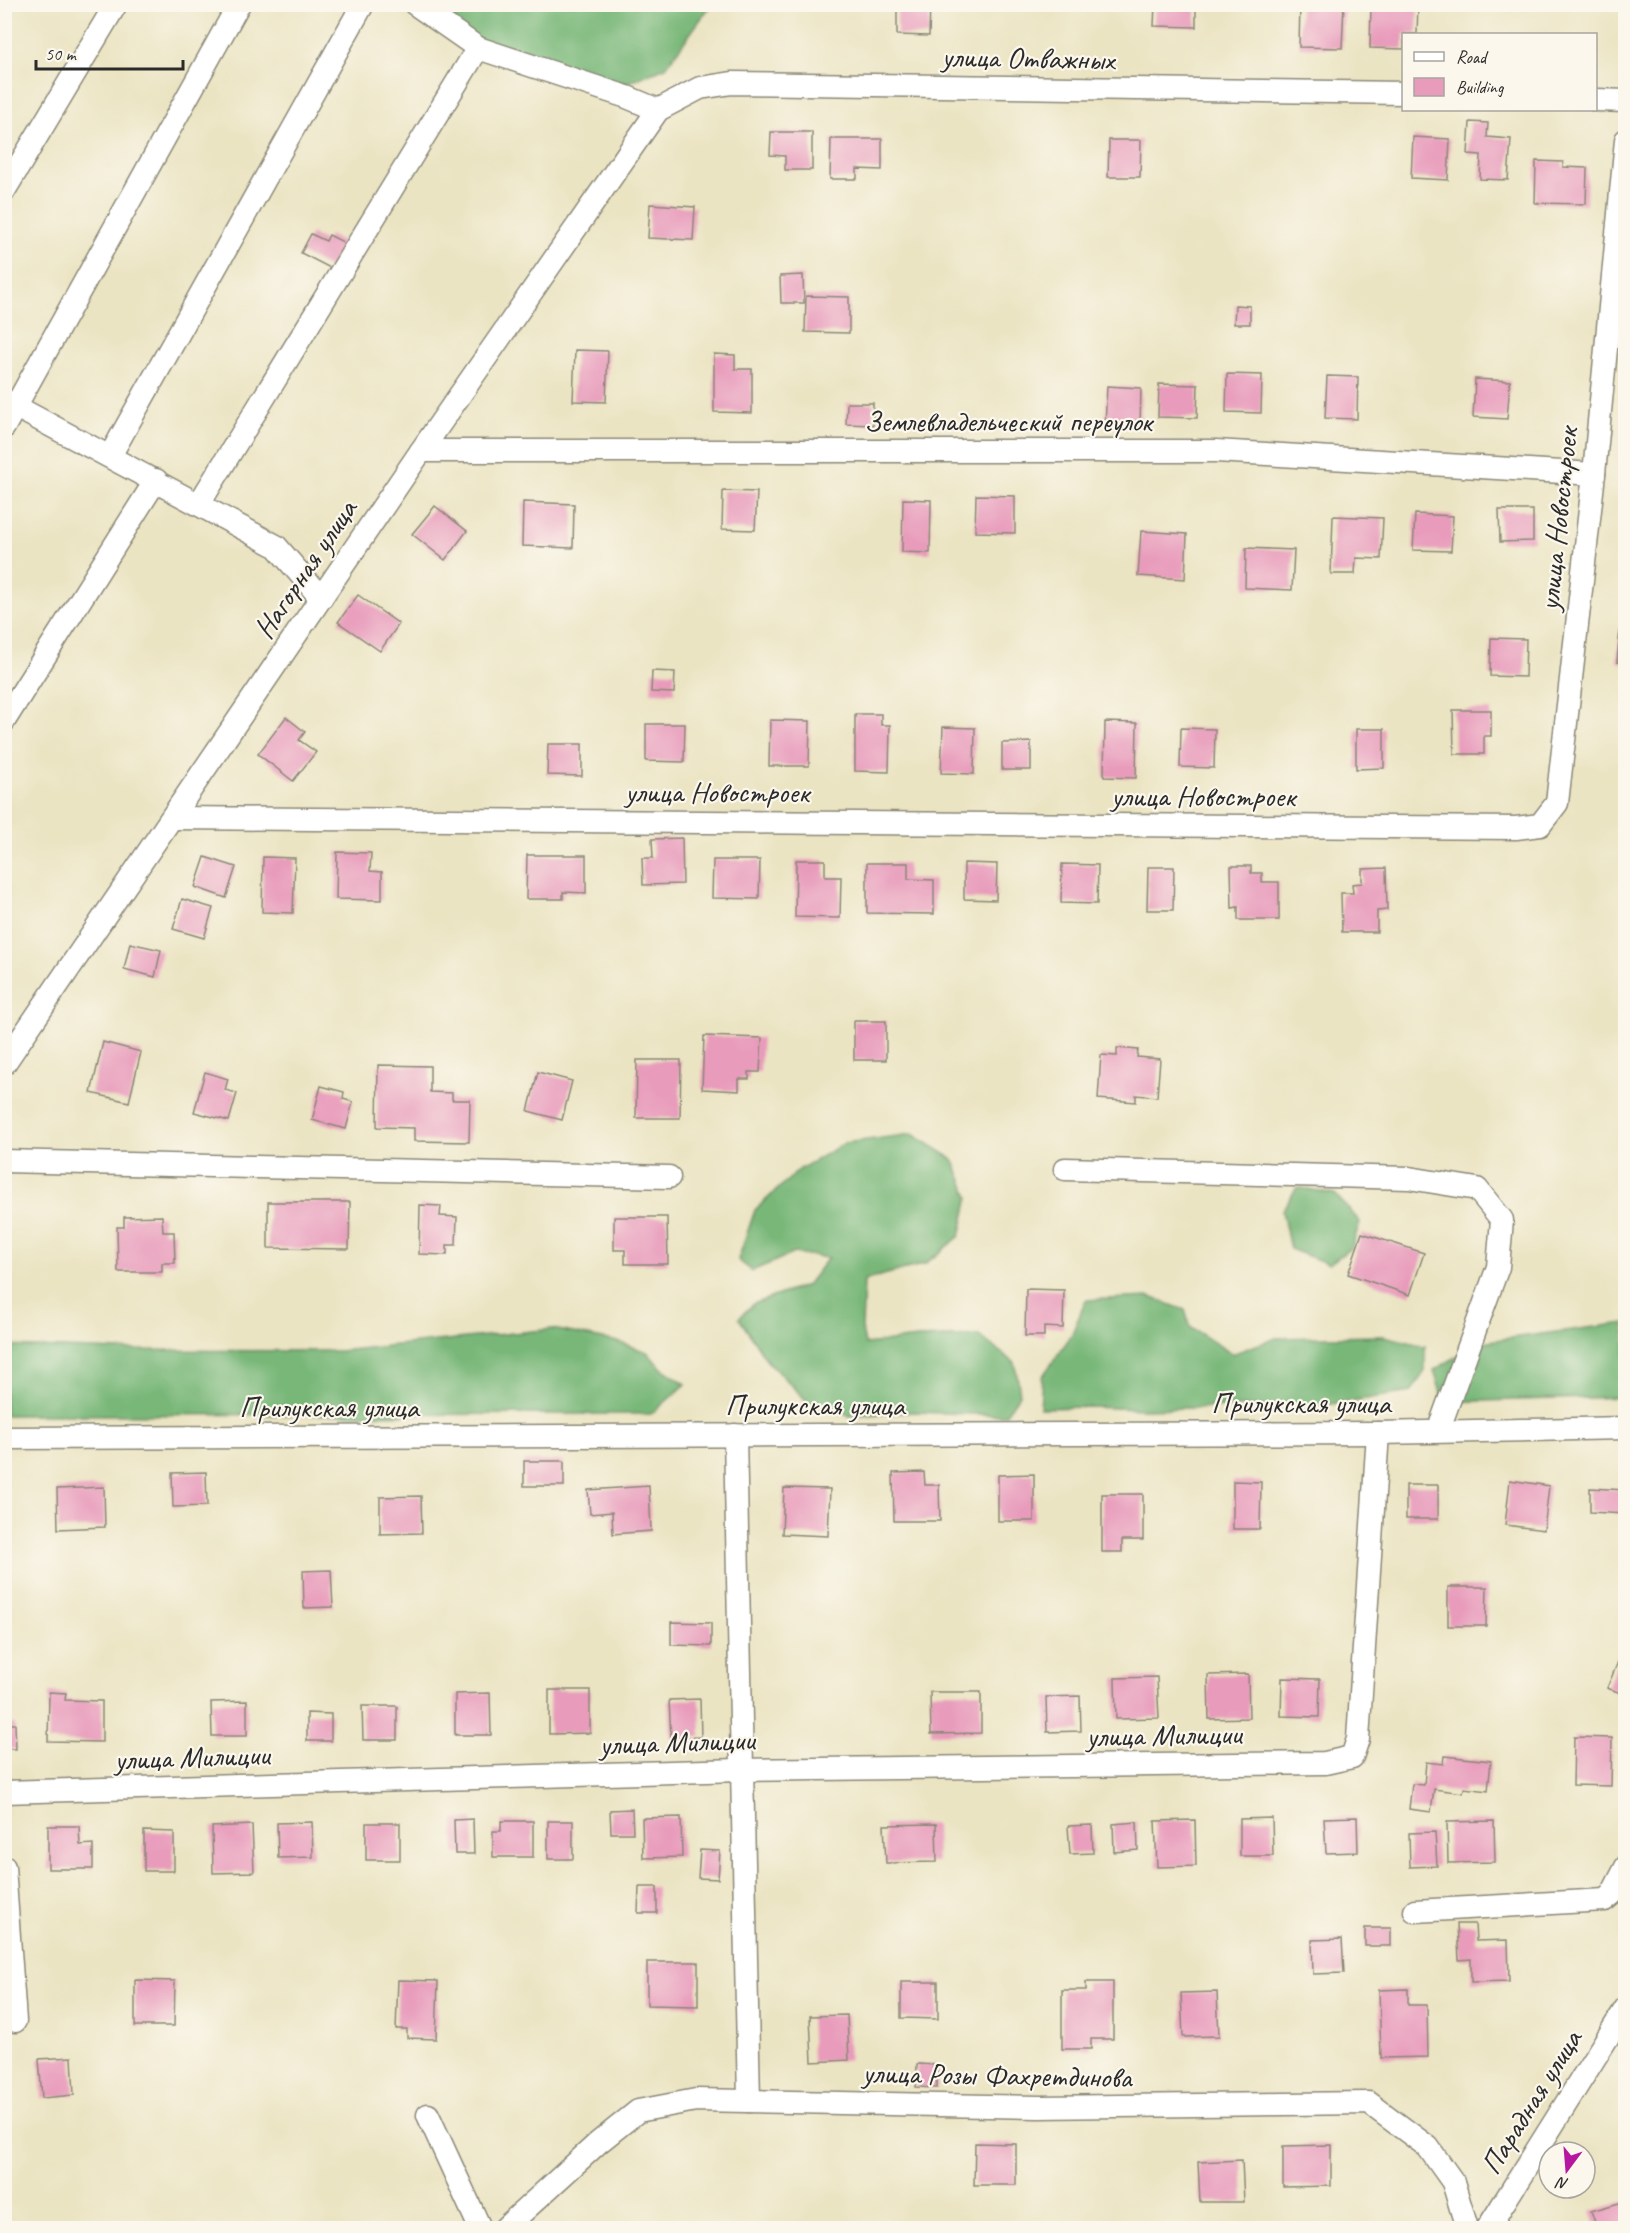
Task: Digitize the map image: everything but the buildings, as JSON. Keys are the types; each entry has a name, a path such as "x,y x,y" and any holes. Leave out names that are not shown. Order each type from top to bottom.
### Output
{"street":[{"path":"4,190 116,4"},
{"path":"4,427 11,404 239,4"},
{"path":"110,456 363,4"},
{"path":"415,4 478,48 627,97 658,110"},
{"path":"199,504 478,48"},
{"name":"улица Отважных","path":"658,110 700,88 732,83 1402,93"},
{"path":"1597,100 1626,101"},
{"name":"Нагорная улица","path":"4,1064 421,451 658,110"},
{"name":"улица Новостроек","path":"172,818 1516,828 1540,825 1557,803 1594,474 1626,140"},
{"path":"11,404 276,546 321,598"},
{"name":"Землевладельческий переулок","path":"421,451 1216,452 1594,474"},
{"path":"4,721 156,480"},
{"path":"4,1161 669,1177"},
{"path":"1065,1169 1409,1178 1477,1188 1502,1220 1498,1267 1438,1431"},
{"name":"Прилукская улица","path":"4,1438 1378,1433 1626,1428"},
{"name":"улица Милиции","path":"4,1792 742,1770 1325,1763 1352,1757 1358,1739 1378,1433"},
{"path":"735,1435 749,2101"},
{"path":"4,1867 15,2021"},
{"path":"1414,1911 1605,1900 1612,1893 1626,1867"},
{"name":"Парадная улица","path":"1488,2229 1626,2008"},
{"name":"улица Розы Фахретдинова","path":"505,2229 598,2143 638,2111 696,2100 1039,2107 1369,2103 1428,2147 1453,2182 1467,2229"},
{"path":"429,2115 480,2229"}],"green space":[{"path":"425,5 711,5 666,67 619,86 481,43"},
{"path":"912,1134 953,1159 969,1197 960,1236 925,1264 864,1280 862,1330 865,1344 918,1338 979,1336 1015,1363 1020,1394 1005,1415 914,1412 850,1416 810,1404 768,1362 739,1318 753,1304 807,1285 828,1258 794,1253 752,1271 738,1260 755,1210 800,1169 845,1143"},
{"path":"1297,1187 1335,1194 1360,1222 1352,1247 1329,1264 1290,1249 1282,1211"},
{"path":"1150,1297 1185,1310 1190,1327 1232,1354 1276,1338 1384,1336 1425,1346 1425,1371 1411,1392 1325,1405 1142,1409 1040,1408 1042,1377 1071,1336 1086,1300"},
{"path":"1625,1323 1625,1397 1444,1402 1434,1370 1481,1342"},
{"path":"553,1329 618,1342 647,1352 660,1367 686,1384 651,1414 5,1415 5,1346 121,1350 339,1351"}]}
